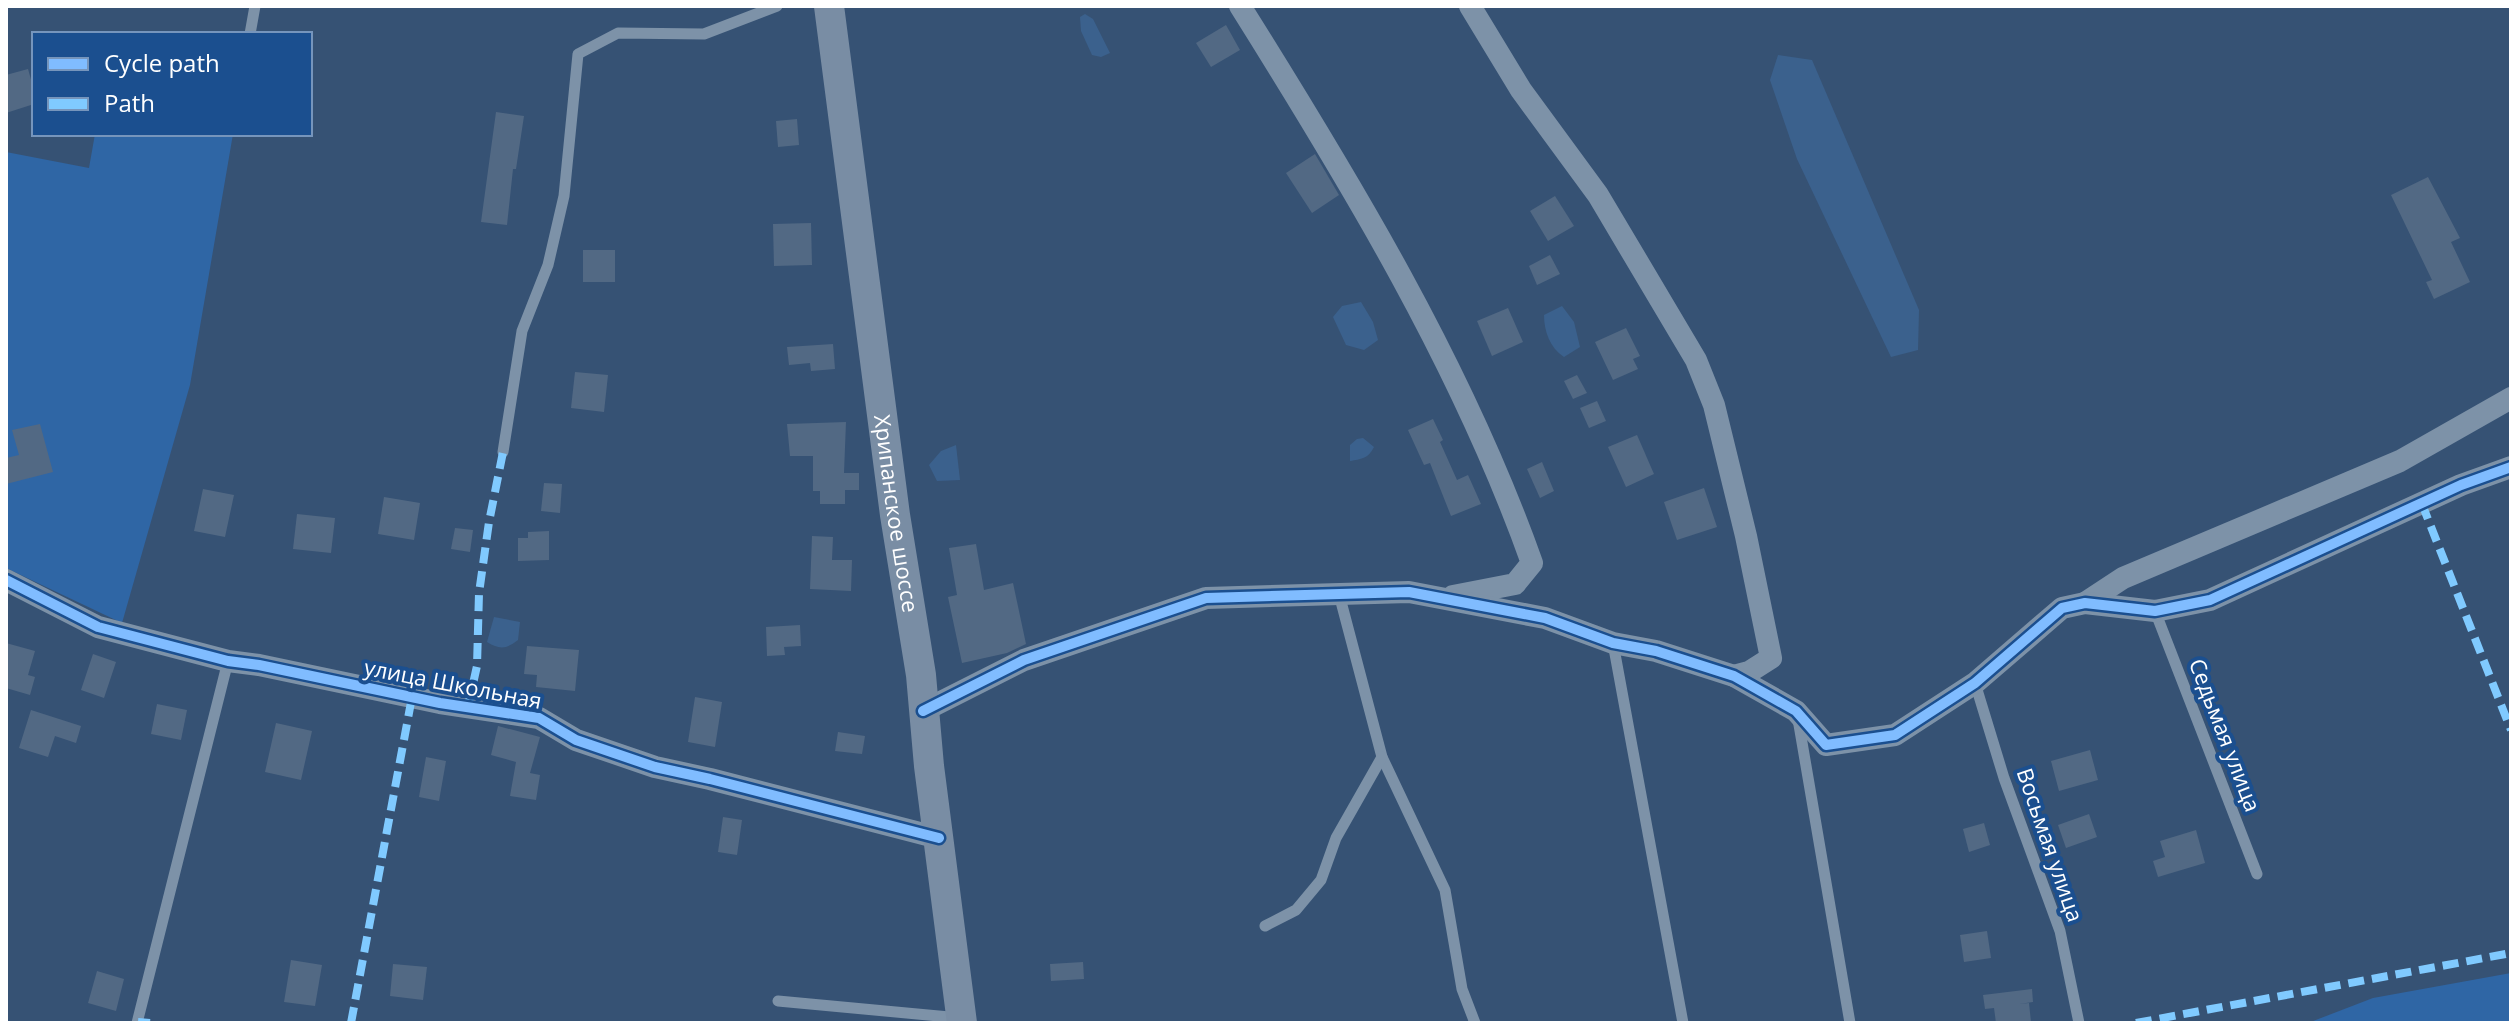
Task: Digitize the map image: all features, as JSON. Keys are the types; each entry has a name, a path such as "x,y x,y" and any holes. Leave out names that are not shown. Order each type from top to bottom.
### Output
{"main road":[{"name":"Хрипанское шоссе","path":"829,6 895,515 921,675 962,1021"}],"street":[{"path":"1240,6 1386,252 1452,377 1512,506 1532,563 1515,584 1440,598"},
{"path":"1470,6 1521,90 1598,195 1661,298 1696,360 1714,405 1746,536 1771,658 1749,672 1734,676"},
{"path":"2085,603 2123,578 2400,461 2511,398"},
{"path":"923,711 1024,660 1206,598 1409,592 1545,618 1613,643 1656,651 1734,676 1796,711 1826,745 1895,735 1975,683 2062,608 2085,603 2155,611 2210,600 2461,485 2511,467"},
{"name":"улица Школьная","path":"6,580 98,627 228,661 440,703 539,718 576,740 655,767 939,838"}],"lane":[{"path":"250,32 255,6"},
{"path":"503,452 522,331 548,265 564,196 578,54 618,33 704,34 770,6 777,6"},
{"path":"1338,593 1382,757 1445,890 1462,989 1475,1023"},
{"name":"Седьмая улица","path":"2155,611 2257,874"},
{"path":"1613,643 1683,1023"},
{"path":"137,1023 228,661"},
{"name":"Восьмая улица","path":"1975,683 2004,778 2060,931 2079,1023"},
{"path":"1796,711 1850,1023"},
{"path":"1265,926 1296,910 1321,880 1336,838 1382,757"},
{"path":"778,1001 962,1021"}],"shaded area":[{"path":"1085,14 1093,19 1110,53 1101,57 1092,55 1081,31 1080,17"},
{"path":"1778,55 1812,60 1919,310 1918,350 1891,357 1797,159 1770,80"},
{"path":"95,136 233,136 190,385 122,623 6,568 6,152 89,168"},
{"path":"1361,302 1373,322 1378,340 1364,350 1346,345 1333,317 1342,306"},
{"path":"1562,306 1574,322 1580,347 1564,357 1549,339 1544,315"},
{"path":"1363,438 1374,447 1372,451 1361,459 1350,461 1350,445"},
{"path":"956,445 960,480 937,481 929,465 941,451"},
{"path":"494,617 520,622 518,640 503,647 487,642"},
{"path":"2511,973 2511,1023 2308,1023 2373,998"}],"building":[{"path":"1226,25 1240,50 1211,67 1196,43"},
{"path":"28,69 32,83 32,105 6,113 6,75"},
{"path":"496,112 524,116 516,169 513,169 507,225 481,222"},
{"path":"797,119 799,145 778,147 776,121"},
{"path":"1315,154 1339,195 1312,213 1286,173"},
{"path":"2428,177 2460,238 2451,242 2470,282 2434,299 2426,282 2432,280 2391,195"},
{"path":"1555,196 1574,226 1548,241 1530,211"},
{"path":"811,223 812,265 774,266 773,224"},
{"path":"583,250 615,250 615,282 583,282"},
{"path":"1550,255 1560,274 1537,285 1529,266"},
{"path":"1508,308 1523,342 1492,356 1477,321"},
{"path":"1626,328 1640,356 1633,359 1638,369 1613,380 1595,342"},
{"path":"833,344 835,369 811,371 810,363 789,365 787,347"},
{"path":"575,372 608,375 604,412 571,408"},
{"path":"1577,375 1587,393 1573,399 1564,381"},
{"path":"1597,401 1606,421 1589,428 1580,408"},
{"path":"1433,419 1457,480 1468,475 1481,504 1451,516 1430,463 1424,465 1408,430"},
{"path":"846,422 844,473 859,473 859,490 845,490 845,504 820,504 820,491 813,491 813,456 790,456 787,424"},
{"path":"40,424 53,472 6,484 6,458 19,455 12,430"},
{"path":"1637,435 1654,474 1626,487 1608,447"},
{"path":"1542,462 1554,491 1540,498 1527,469"},
{"path":"544,483 562,484 560,513 541,511"},
{"path":"1704,488 1717,527 1677,540 1664,502"},
{"path":"203,489 234,495 225,537 194,531"},
{"path":"384,497 420,503 414,540 378,534"},
{"path":"297,514 335,518 331,553 293,549"},
{"path":"455,528 473,530 470,552 451,549"},
{"path":"549,531 549,560 518,561 518,538 528,538 528,532"},
{"path":"812,536 833,537 832,560 852,560 851,591 810,589"},
{"path":"976,544 984,590 1013,583 1026,644 1007,653 962,663 948,597 957,595 949,548"},
{"path":"800,625 801,646 784,647 785,655 767,656 766,627"},
{"path":"6,643 35,651 28,675 35,677 30,695 6,688"},
{"path":"527,646 579,650 575,691 536,687 537,675 524,674"},
{"path":"93,654 116,662 104,698 81,690"},
{"path":"695,697 722,702 715,747 688,742"},
{"path":"157,704 187,710 181,740 151,734"},
{"path":"31,710 81,726 76,743 55,736 48,757 19,748"},
{"path":"276,723 312,731 301,780 265,772"},
{"path":"498,726 540,737 530,773 540,775 536,800 510,796 516,762 491,755"},
{"path":"838,732 865,736 862,754 835,751"},
{"path":"2090,750 2098,780 2059,791 2051,761"},
{"path":"426,757 446,761 439,801 419,797"},
{"path":"2089,814 2097,837 2066,848 2058,825"},
{"path":"723,817 742,820 737,855 718,852"},
{"path":"1984,823 1990,845 1969,852 1963,829"},
{"path":"2196,830 2205,863 2158,877 2153,861 2165,857 2160,841"},
{"path":"1987,931 1991,958 1964,962 1960,935"},
{"path":"291,960 322,965 315,1006 284,1002"},
{"path":"1083,962 1084,979 1051,981 1050,964"},
{"path":"393,964 427,967 423,1000 390,996"},
{"path":"97,971 124,979 116,1011 88,1003"},
{"path":"2032,989 2033,1002 2019,1004 2029,1003 2031,1022 1996,1023 1994,1008 1985,1009 1983,995"}],"marked path":[{"path":"468,706 477,666 479,593 503,452"},
{"path":"2422,504 2511,730"},
{"path":"351,1023 412,697"},
{"path":"2136,1023 2511,953"},
{"path":"138,1022 150,1023"}],"cycle path":[{"path":"923,711 1024,660 1206,598 1409,592 1545,618 1613,643 1656,651 1734,676 1796,711 1826,745 1895,735 1975,683 2062,608 2085,603 2155,611 2210,600 2461,485 2511,467"},
{"path":"6,580 98,627 228,661 440,703 539,718 576,740 655,767 939,838"}]}
